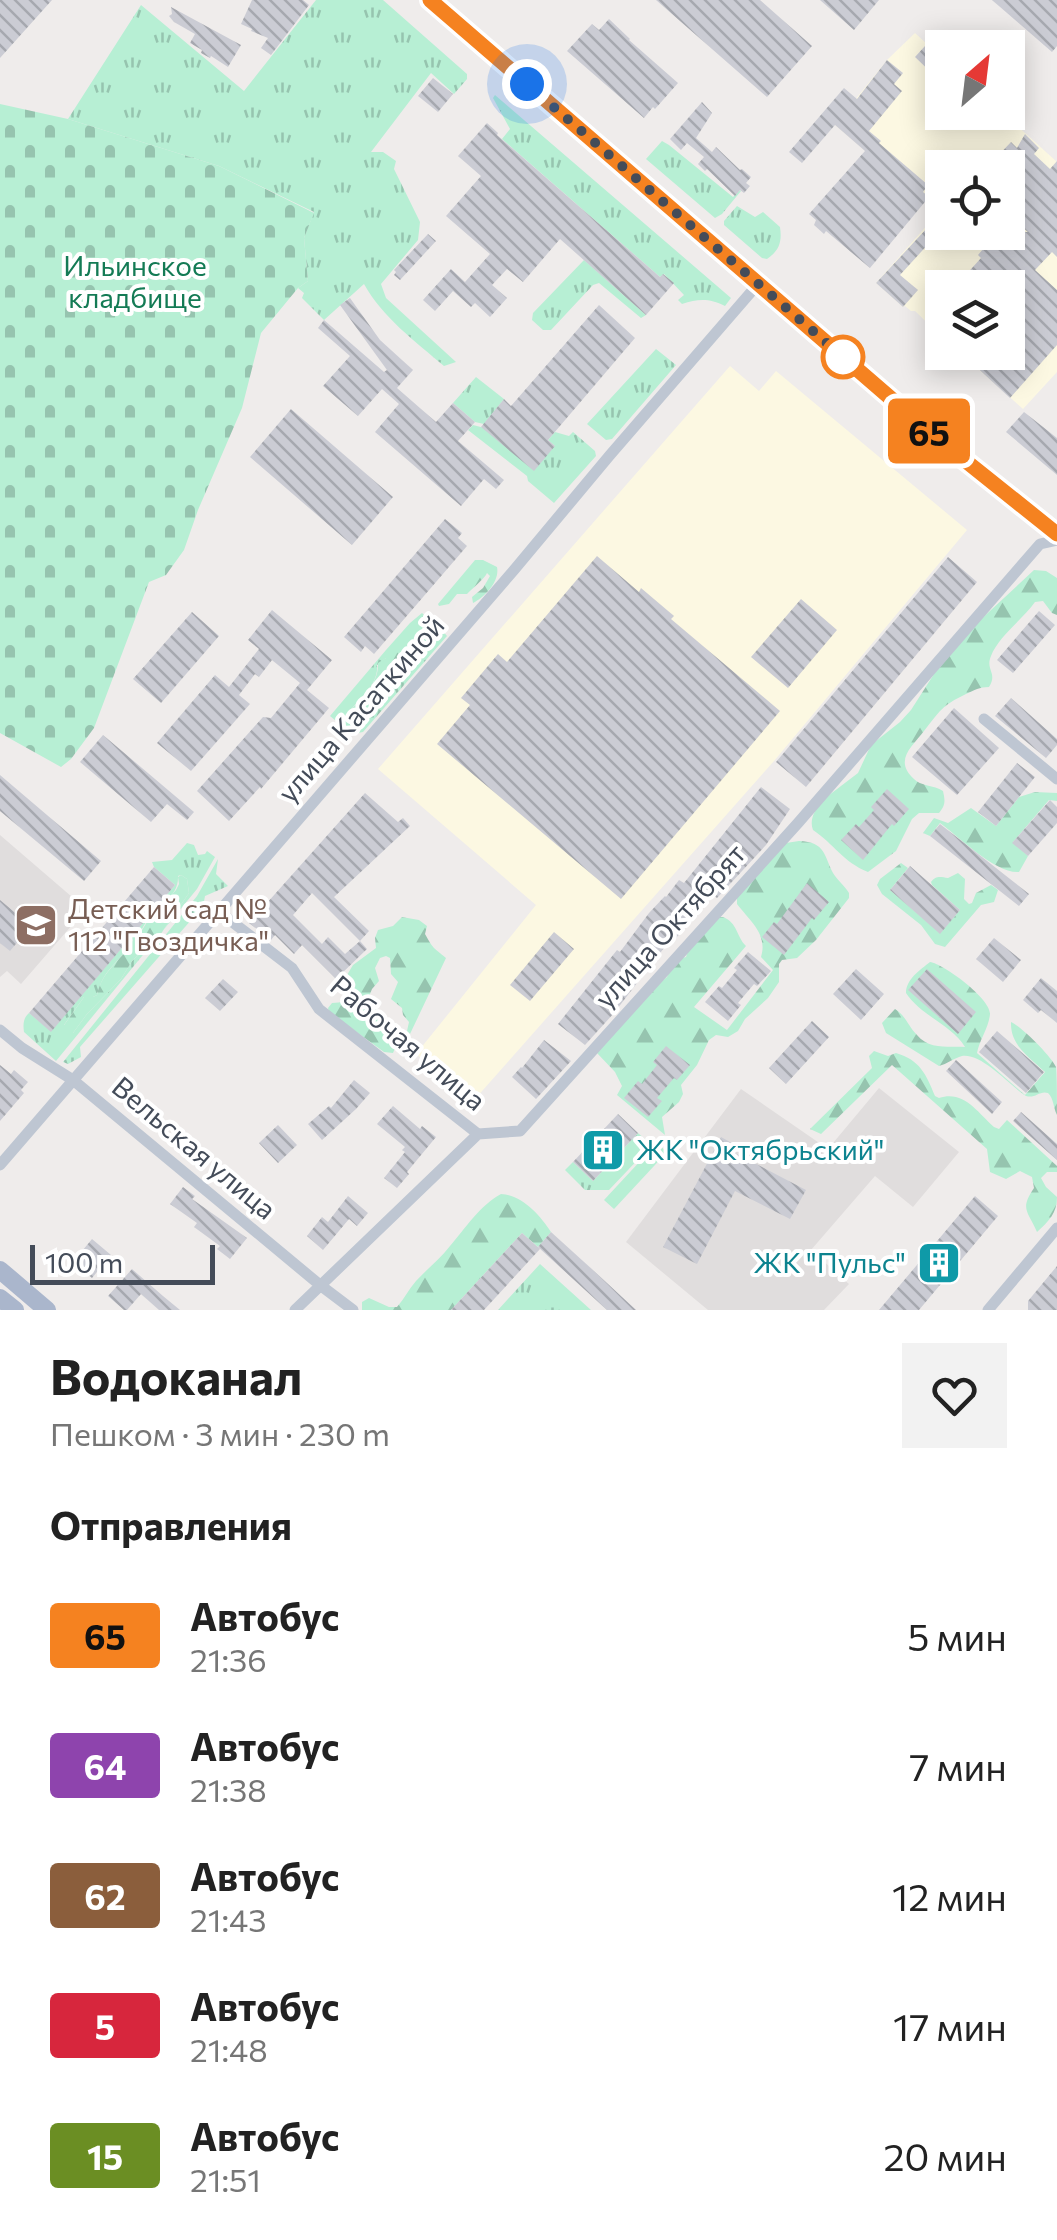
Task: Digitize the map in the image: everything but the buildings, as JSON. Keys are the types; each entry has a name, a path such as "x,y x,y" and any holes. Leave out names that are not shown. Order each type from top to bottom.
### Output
{"main road":[{"path":"430,0 932,434 1057,537"},
{"path":"0,1270 47,1310"},
{"path":"0,1298 15,1310"}],"street":[{"name":"улица Касаткиной","path":"0,1165 758,284"},
{"name":"улица Октябрят","path":"478,1134 520,1131 798,822 1040,544 1057,537"},
{"path":"984,719 1057,779"},
{"name":"Рабочая улица","path":"218,912 292,968 320,1009 478,1134"},
{"name":"Вельская улица","path":"0,1030 73,1080 353,1310"},
{"path":"295,1310 478,1134"},
{"path":"988,1310 1057,1228"}],"shaded area":[{"path":"915,33 925,42 925,130 1022,130 1057,162 1057,372 1023,409 979,370 1025,370 1025,270 925,270 925,321 876,283 925,228 925,250 1025,250 1025,150 925,150 925,202 835,125 887,60"},
{"path":"730,366 759,391 776,371 967,530 774,761 475,1099 416,1054 536,905 378,769"},
{"name":"Детский сад № 112 \"Гвоздичка\"","path":"0,835 86,909 21,984 7,971 0,977"},
{"path":"879,1088 959,1152 913,1207 875,1176 811,1250 849,1284 824,1310 708,1310 626,1242 741,1089 828,1149"}],"green space":[{"path":"316,0 383,0 467,74 454,94 431,73 371,152 383,152 396,161 394,169 420,222 418,240 381,284 386,298 456,362 444,366 422,348 390,318 364,284 324,320 302,298 304,293 298,288 308,281 304,238 314,212 219,166 68,119 141,5 244,91"},
{"path":"495,95 731,298 725,306 704,300 682,304 678,300 684,295 664,274 660,277 502,139 510,129 493,98"},
{"name":"Ильинское кладбище","path":"0,104 68,119 219,166 314,213 304,238 308,281 261,333 242,408 184,550 166,575 149,582 94,728 61,767 0,733"},
{"path":"662,141 733,197 741,191 722,214 715,218 646,159"},
{"path":"737,206 755,217 763,212 780,227 779,245 767,259 724,225"},
{"path":"584,260 646,315 641,318 599,283 551,330 543,330 532,320 533,313"},
{"path":"656,349 676,365 612,439 606,440 587,424"},
{"path":"476,377 504,399 484,424 475,422 453,403"},
{"path":"473,425 555,446 548,440 555,432 569,436 573,432 596,456 554,503 527,476 468,430"},
{"path":"475,560 497,567 491,588 473,603 472,597 490,576 487,573 467,594 457,594 449,604 439,606 438,604"},
{"path":"1034,570 1057,578 1057,615 1043,601 1035,602 994,649 989,687 946,705 915,742 905,766 917,781 943,791 943,807 939,813 919,813 896,851 868,872 859,868 813,830 812,819 820,802 858,773 871,745 911,710 934,674 977,623"},
{"path":"422,613 432,622 418,638 416,653 398,676 386,673 348,717 372,684 378,663 386,658 386,650"},
{"path":"432,622 447,636 363,732 352,734 330,716 386,650 372,685 348,713 350,717 386,673 394,677 416,653 418,638"},
{"path":"1035,792 1057,793 1057,801 1049,800 1013,842 1028,856 1019,872 989,861 940,823 930,836 923,833 934,818 948,823 971,808 996,826 1019,797"},
{"path":"799,841 823,851 849,898 797,958 782,960 779,982 738,1031 709,1040 697,1065 681,1085 683,1094 679,1102 662,1117 665,1135 617,1095 622,1086 597,1053 667,977 674,960 686,957 689,948 719,917 732,923 746,946 694,1007 727,1030 773,970 761,957 760,935 737,904 737,896 786,843"},
{"path":"187,843 194,845 198,855 207,851 215,857 197,889 164,930 189,893 187,879 178,876 175,890 171,896 132,940 97,995 84,997 64,1025 73,1033 132,961 157,938 56,1061 24,1032 26,1017 29,1013 51,1031 175,885 152,862 172,860"},
{"path":"218,859 216,874 228,886 205,896 206,912 198,922 192,919 80,1047 81,1057 68,1064 63,1062 197,896"},
{"path":"901,863 908,868 890,890 940,933 960,910 932,885 935,878 958,873 965,879 964,899 969,904 976,893 991,885 998,890 994,902 981,905 945,947 935,944 921,925 882,894 877,885"},
{"path":"181,875 187,879 189,893 162,932 132,961 73,1033 67,1033 62,1028 84,997 97,995 104,977 176,890"},
{"path":"402,917 427,926 425,934 446,958 410,1034 402,1008 391,999 398,982 391,974 390,958 380,958 375,968 379,981 368,999 386,1017 386,1033 396,1046 393,1053 384,1052 328,1008 351,997 347,975 353,965 376,948 378,930 393,926"},
{"path":"930,962 955,975 983,1000 990,1014 977,1053 1025,1095 1045,1072 1017,1044 1011,1022 1048,1056 1056,1067 1057,1115 1048,1093 1026,1096 978,1059 962,1056 939,1066 886,1033 882,1023 895,1009 927,1043 965,1047 906,993 911,979"},
{"path":"874,1051 888,1056 896,1053 911,1060 925,1075 935,1096 963,1100 994,1127 999,1129 1007,1120 1057,1166 1057,1172 1047,1172 1041,1178 1057,1197 1057,1203 1052,1216 1037,1232 1026,1210 1034,1188 1032,1177 1020,1171 1006,1179 990,1172 987,1149 892,1065 821,1134 810,1129 872,1068 869,1056"},
{"path":"638,1133 647,1141 647,1150 609,1190 585,1190 565,1170 573,1162 593,1181"},
{"path":"657,1143 667,1152 614,1209 604,1200"},
{"path":"501,1194 523,1202 547,1226 551,1232 538,1247 522,1233 451,1310 362,1310 362,1302 369,1298 397,1307 480,1211"},
{"path":"540,1264 591,1310 498,1310"}],"bus line":[{"name":"65","path":"430,0 932,434 1057,534"}],"place":[{"name":"Детский сад № 112 \"Гвоздичка\"","path":"36,925"},
{"name":"ЖК \"Октябрьский\"","path":"603,1150"},
{"name":"ЖК \"Пульс\"","path":"939,1263"}],"route":[{"path":"527,84 843,357"}]}
